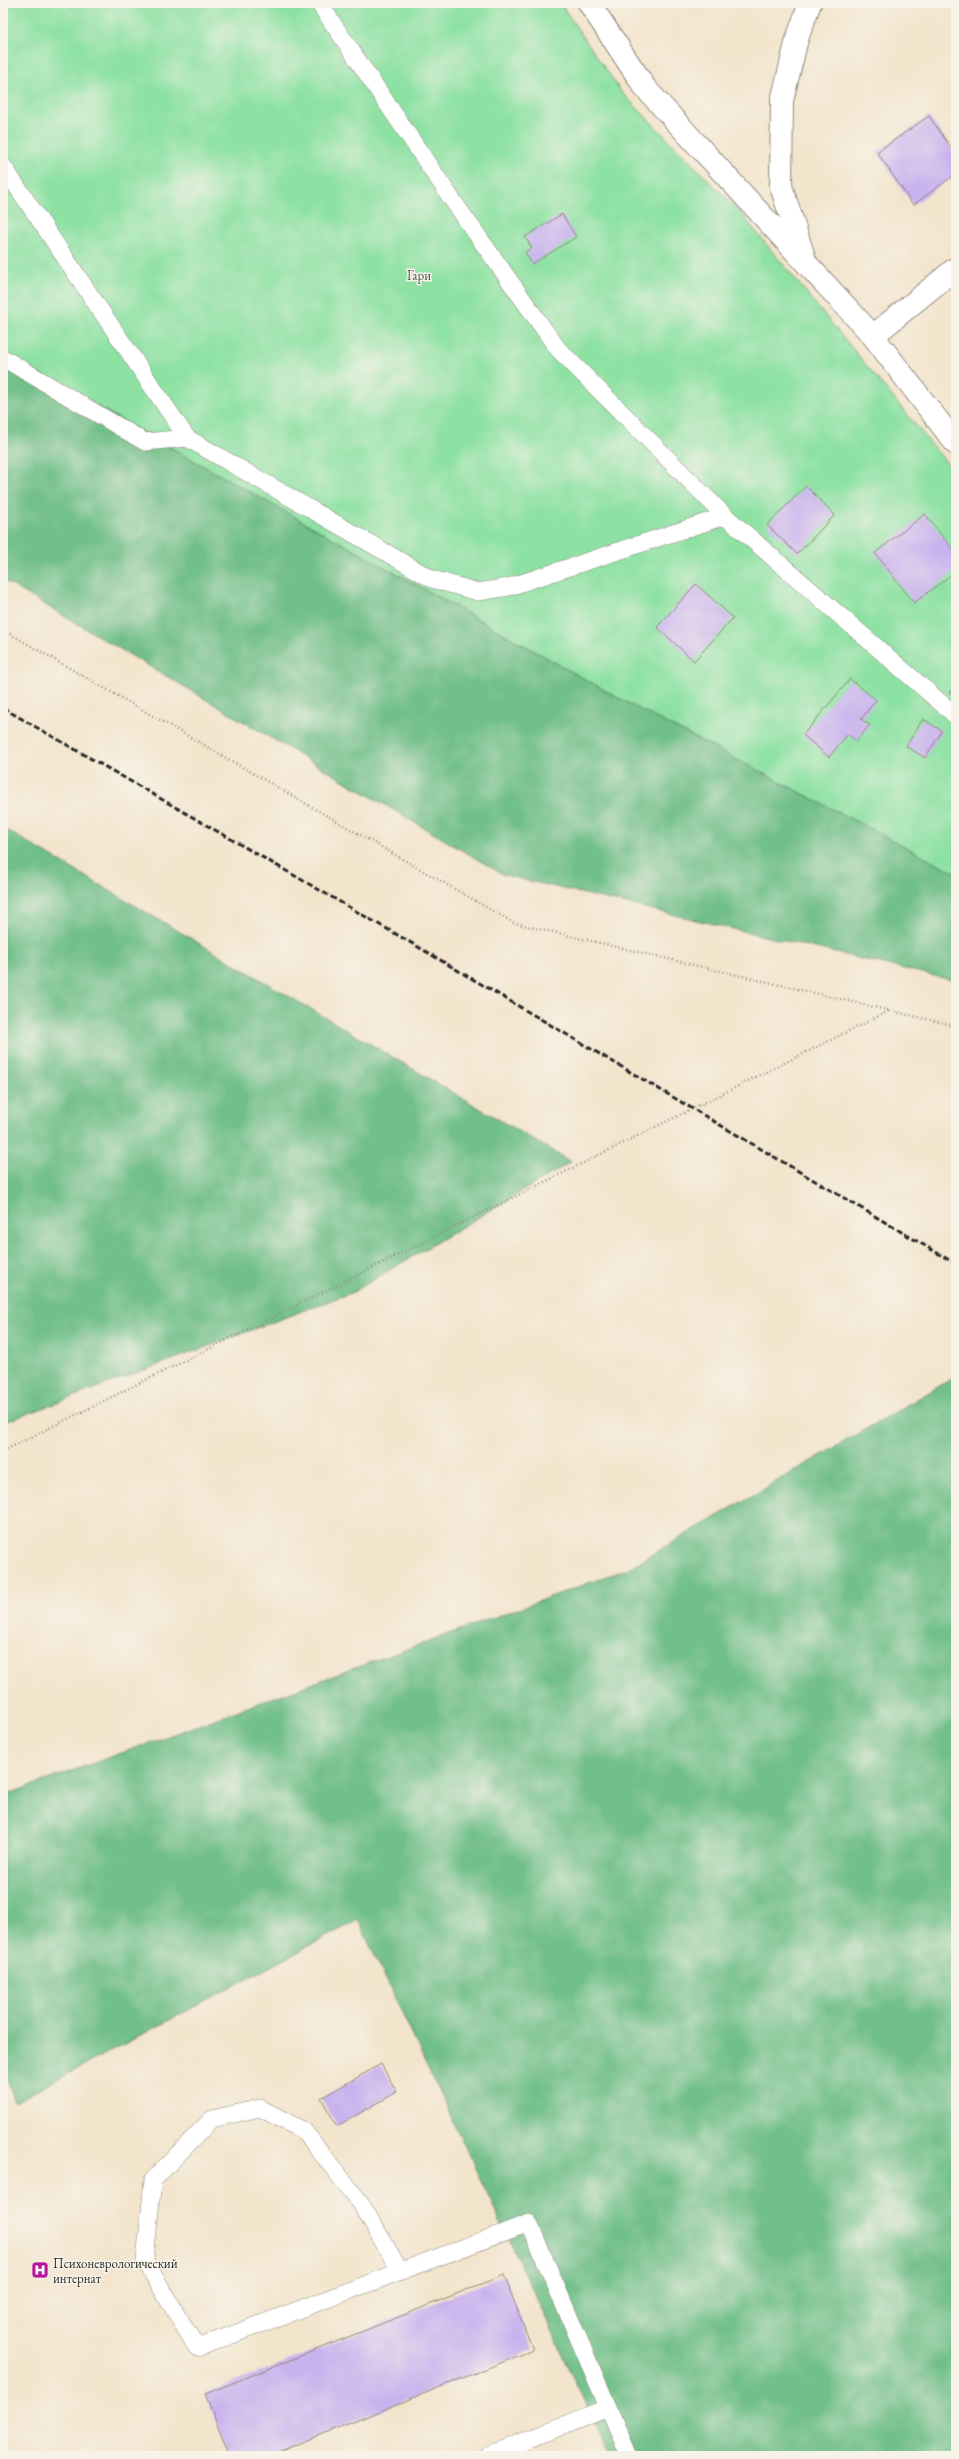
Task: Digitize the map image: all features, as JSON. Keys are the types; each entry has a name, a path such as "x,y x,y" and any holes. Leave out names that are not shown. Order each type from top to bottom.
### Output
{"street":[{"path":"589,3 646,89 873,336 956,444"},
{"path":"806,263 781,186 782,101 797,38 810,3"},
{"path":"873,336 956,268"}],"lane":[{"path":"319,3 451,198 558,349 725,516 956,716"},
{"path":"3,166 187,438 432,580 478,592 509,587 725,516"},
{"path":"3,358 145,442 187,438"},
{"path":"400,2271 360,2202 304,2131 260,2108 212,2119 153,2180 144,2261 197,2348 529,2223 629,2456"},
{"path":"486,2456 608,2408"}],"path":[{"path":"3,630 514,923 956,1026"},
{"path":"3,1451 890,1010"}],"green space":[{"name":"Гари","path":"3,3 560,3 622,93 738,210 956,474 956,873 633,706 3,354"},
{"path":"3,354 633,706 956,873 956,981 504,875 3,580"},
{"path":"3,828 571,1162 353,1292 3,1423"},
{"path":"953,1378 956,1380 956,2456 611,2456 358,1920 15,2102 3,2069 3,1796 627,1569"}],"building":[{"path":"929,116 956,155 956,174 913,205 877,152"},
{"path":"562,214 576,237 532,264 525,252 532,248 525,237"},
{"path":"806,486 835,515 797,554 767,525"},
{"path":"925,514 956,554 956,571 914,603 875,553"},
{"path":"696,584 733,618 694,661 657,627"},
{"path":"850,679 876,700 861,719 870,725 856,741 848,734 829,757 803,735"},
{"path":"956,685 956,698 949,692"},
{"path":"923,719 942,731 925,758 906,746"},
{"path":"381,2064 397,2092 337,2126 321,2098"},
{"path":"504,2275 533,2350 268,2456 230,2456 205,2394"}],"railway":[{"path":"3,708 408,941 956,1264"}],"place":[{"name":"Психоневрологический интернат","path":"40,2270"}]}
